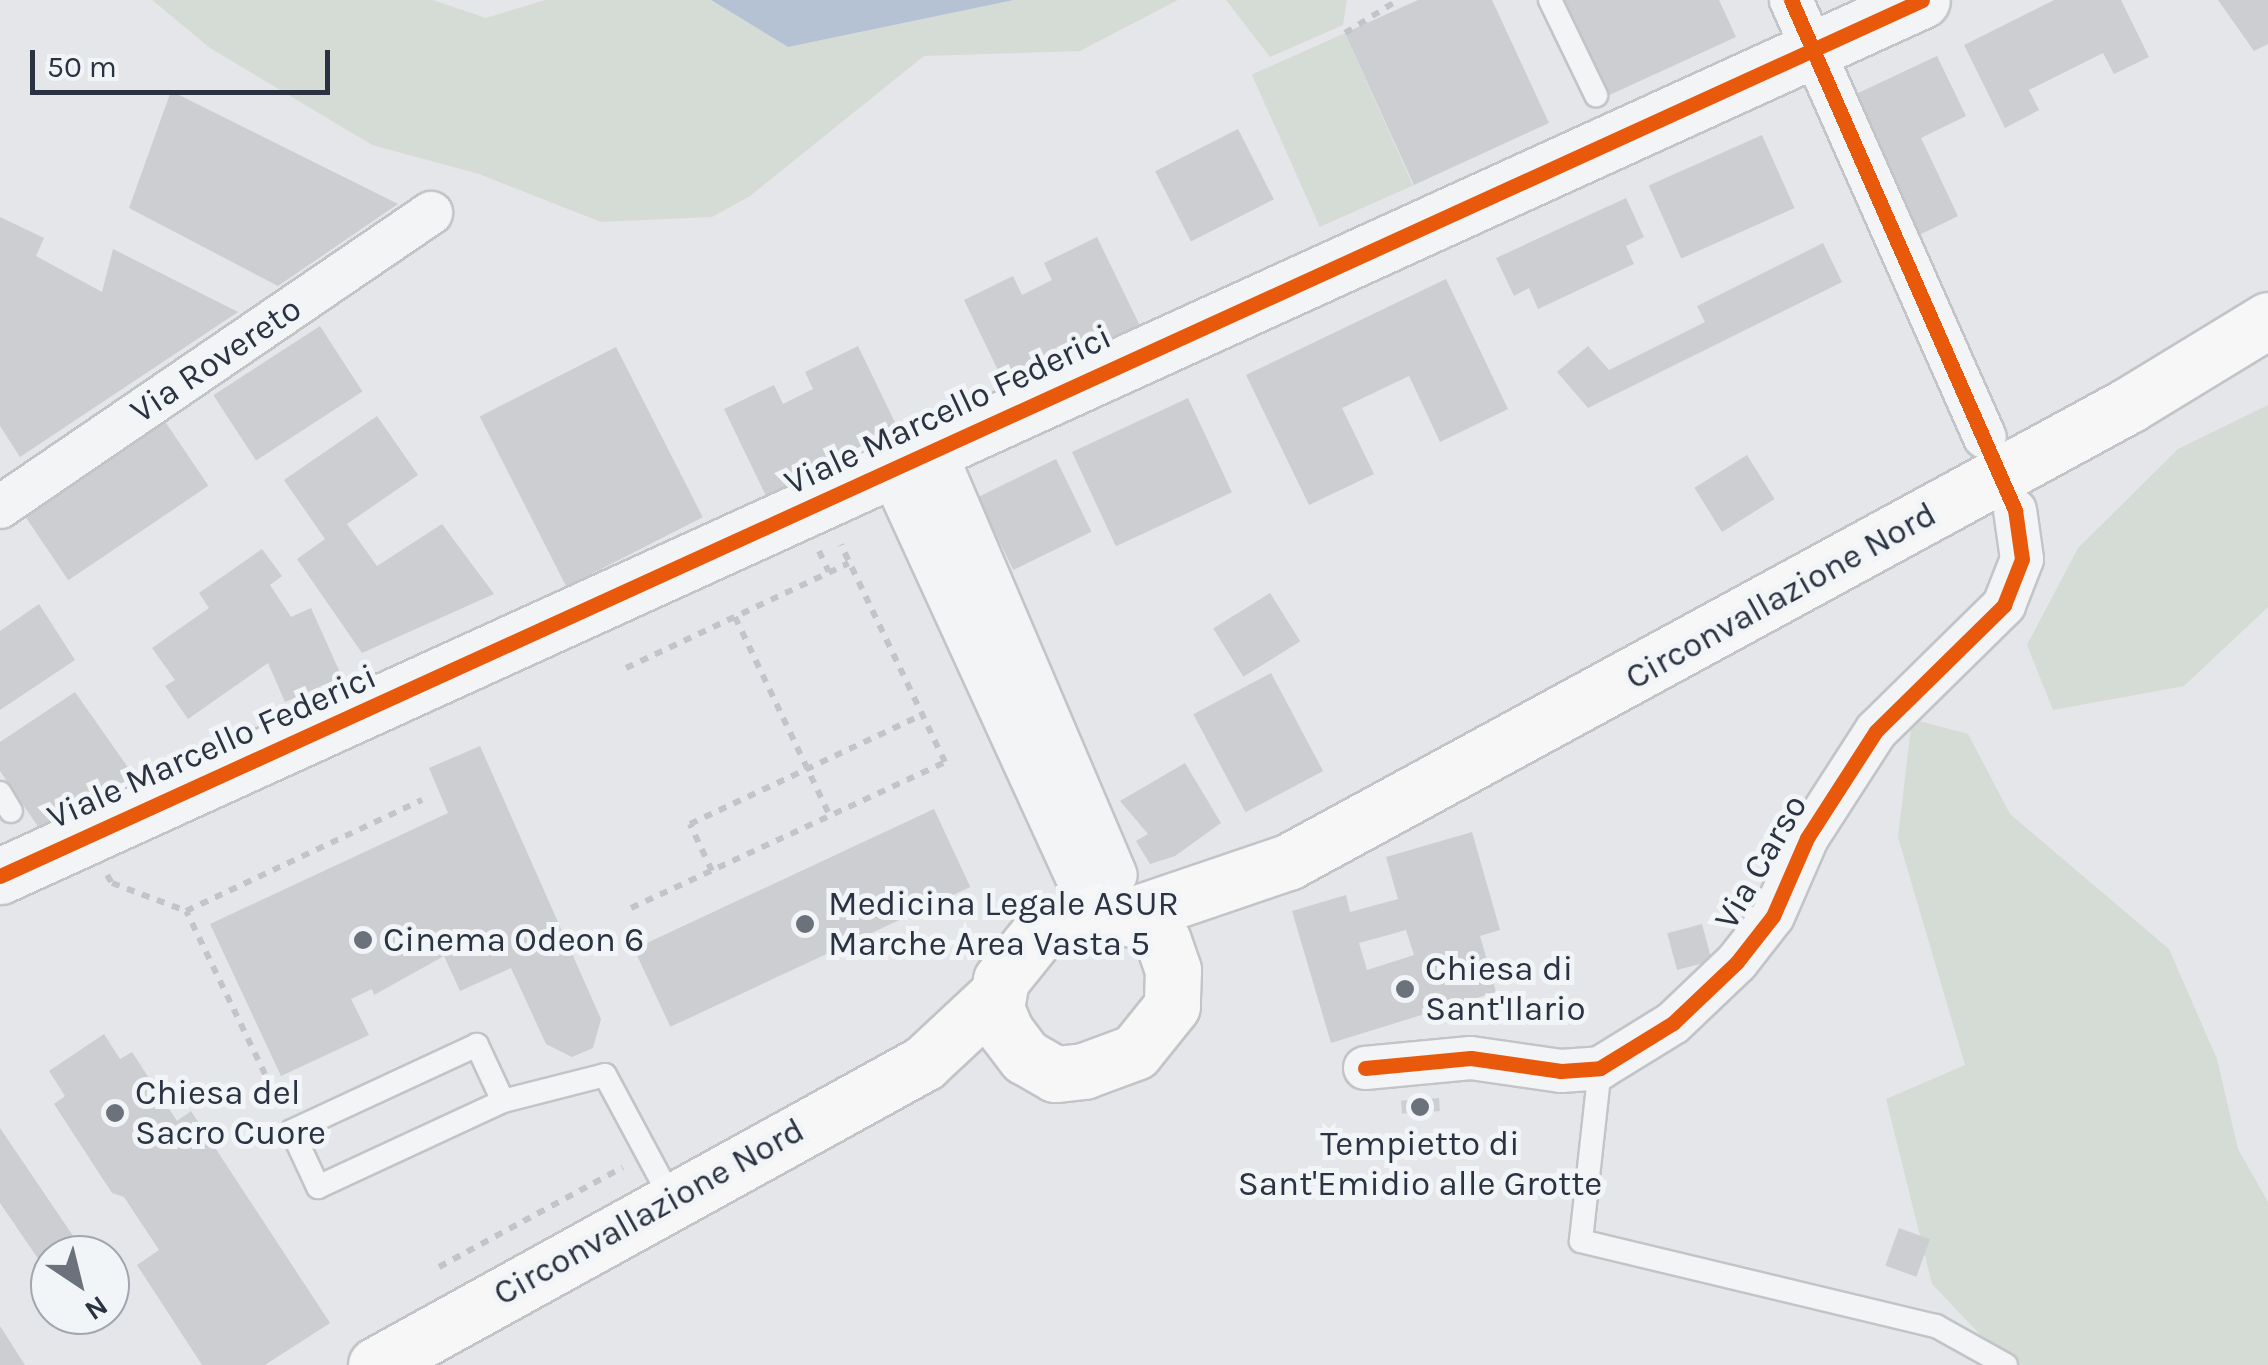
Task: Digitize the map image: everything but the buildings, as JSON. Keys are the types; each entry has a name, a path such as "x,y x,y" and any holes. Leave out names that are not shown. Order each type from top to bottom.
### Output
{"main road":[{"name":"Circonvallazione Nord","path":"376,1365 659,1176 924,1063 976,1053 1025,1057 1055,1074 1084,1071 1135,1052 1172,1006 1173,970 1288,862 2128,405 2268,320"},
{"name":"Circonvallazione Nord","path":"924,1063 998,994 1020,950 1096,895 1288,862"},
{"path":"1096,895 1162,941 1173,970"},
{"path":"998,994 996,1008 1006,1032 1025,1057"}],"street":[{"path":"1791,0 1816,48 1898,250 1985,437"},
{"name":"Viale Marcello Federici","path":"0,876 1922,0"},
{"name":"Via Rovereto","path":"0,507 432,213"},
{"path":"915,458 974,660 1096,895"},
{"path":"915,458 1096,895"},
{"name":"Via Carso","path":"1365,1068 1471,1058 1560,1072 1600,1068 1673,1023 1738,962 1773,916 1807,838 1876,731 2004,605 2022,559 2015,510"}],"lane":[{"path":"1550,0 1596,95"},
{"path":"503,1101 477,1045 292,1131 318,1186 503,1101 606,1074 659,1176"},
{"path":"1600,1068 1582,1241 1936,1326 2006,1365"}],"path":[{"path":"1345,33 1398,0"},
{"path":"631,908 944,762 840,542"},
{"path":"626,668 849,563"},
{"path":"735,617 830,816"},
{"path":"712,871 690,824 922,715"},
{"path":"186,910 422,800"},
{"path":"112,883 186,910 292,1131"},
{"path":"439,1266 659,1176"}],"shaded area":[{"path":"152,0 433,0 486,18 545,0 711,0 788,47 1014,0 1178,0 1080,51 924,56 750,196 712,217 601,222 479,174 372,145 210,48"},
{"path":"1226,0 1347,0 1343,25 1270,57"},
{"path":"1345,33 1413,186 1320,227 1252,74"},
{"path":"2268,405 2268,607 2184,686 2053,710 2027,645 2078,548 2178,449"},
{"path":"1912,719 1968,734 2010,814 2169,949 2217,1059 2238,1149 2268,1202 2268,1365 2009,1365 1932,1284 1886,1099 1965,1065 1898,837"}],"water":[{"path":"711,0 1014,0 788,47"}],"cycle path":[{"path":"1365,1068 1471,1058 1561,1071 1600,1068 1673,1023 1737,962 1773,916 1807,838 1876,731 2004,605 2022,559 2015,510 1791,0"},
{"path":"0,876 1922,0"}],"place":[{"name":"Medicina Legale ASUR Marche Area Vasta 5","path":"805,924"},
{"name":"Cinema Odeon 6","path":"363,940"},
{"name":"Chiesa di Sant'Ilario","path":"1405,989"},
{"name":"Tempietto di Sant'Emidio alle Grotte","path":"1420,1107"},
{"name":"Chiesa del Sacro Cuore","path":"115,1113"}]}
